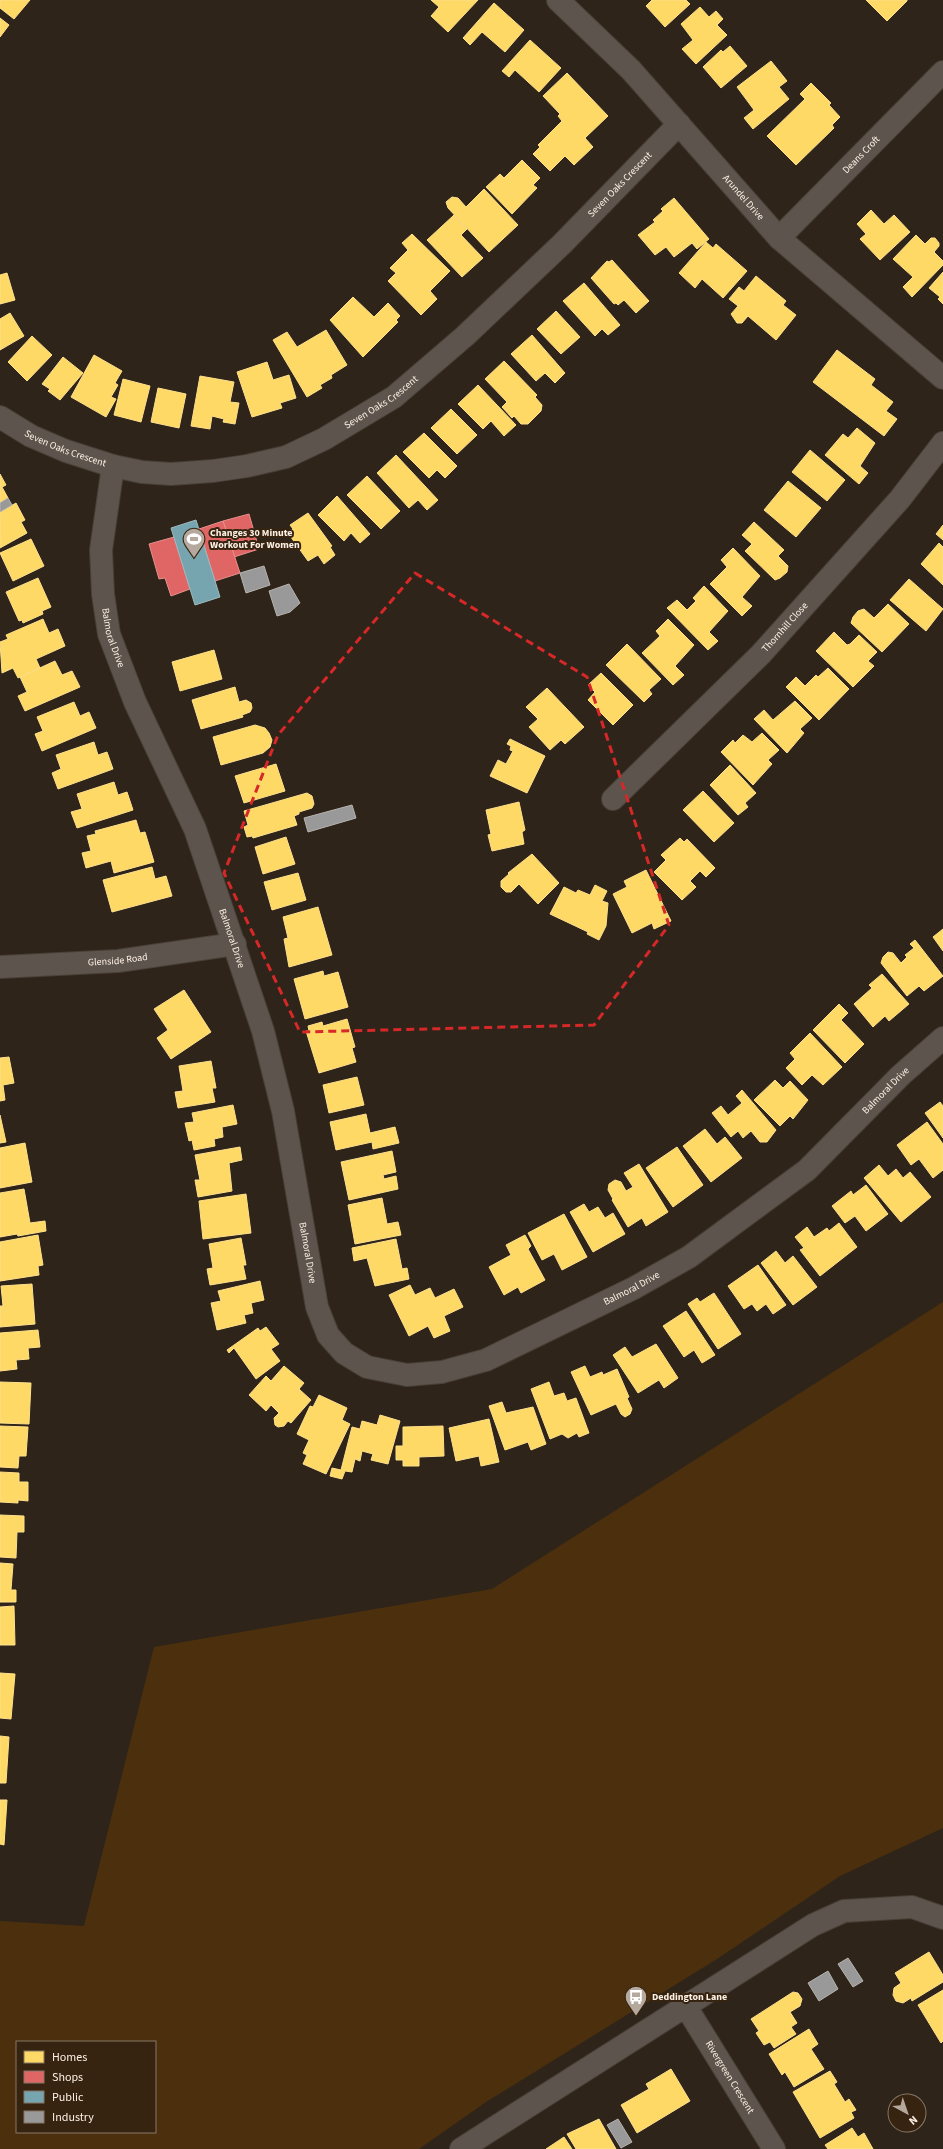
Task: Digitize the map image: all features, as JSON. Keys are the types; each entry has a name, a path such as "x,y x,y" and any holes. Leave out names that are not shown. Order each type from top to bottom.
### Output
{"street":[{"name":"Arundel Drive","path":"558,0 631,70 779,238 943,378"},
{"name":"Deans Croft","path":"779,238 943,72"},
{"name":"Seven Oaks Crescent","path":"0,417 31,436 66,451 113,466 142,472 171,474 213,472 286,457 324,439 394,397 465,336 562,244 679,124"},
{"name":"Thornhill Close","path":"613,799 761,654 900,500 943,443"},
{"name":"Balmoral Drive","path":"113,466 101,550 103,594 109,634 135,702 195,829 235,944 263,1031 283,1111 317,1308 328,1335 344,1353 367,1367 407,1375 442,1372 486,1360 627,1292 689,1257 807,1170 895,1081 943,1038"},
{"name":"Glenside Road","path":"0,967 118,961 235,944"},
{"path":"461,2149 685,2005 813,1925 844,1911 912,1907 943,1918"},
{"name":"Rivergreen Crescent","path":"685,2005 774,2149"}],"highlighted area":[{"path":"415,573 587,677 669,925 594,1025 300,1032 224,873 278,735"}],"shaded area":[{"path":"943,1302 943,1828 840,1876 717,1959 486,2102 419,2149 0,2149 0,1921 84,1926 154,1647 492,1589"}],"building: Homes":[{"path":"0,0 30,0 14,19 0,8"},
{"path":"431,0 478,0 448,32 431,16 439,7"},
{"path":"652,0 686,0 690,4 665,27 646,6"},
{"path":"866,0 907,0 907,1 887,21"},
{"path":"494,3 524,30 505,52 482,32 470,45 463,38"},
{"path":"700,7 709,17 716,11 723,19 717,25 727,35 696,64 682,49 693,40 681,24"},
{"path":"0,18 9,25 0,37"},
{"path":"530,40 561,68 539,92 515,70 509,77 502,71"},
{"path":"730,46 747,66 721,88 703,67 721,50 723,52"},
{"path":"771,61 787,81 779,87 789,99 753,129 744,118 754,110 737,87"},
{"path":"567,73 608,116 585,138 593,147 574,165 565,156 550,171 533,154 540,147 538,145 562,121 558,116 560,114 543,96"},
{"path":"811,83 831,103 829,105 840,117 832,125 834,128 796,165 767,136 805,99 800,94"},
{"path":"522,160 540,178 533,185 537,188 512,214 486,187 500,174 504,178"},
{"path":"484,189 518,225 489,252 448,208 446,202 452,197 458,198 466,207"},
{"path":"674,198 709,239 697,249 692,243 674,257 666,247 655,255 638,235 655,222 653,220 663,211 661,209"},
{"path":"871,210 884,224 894,215 910,232 880,260 860,239 866,234 857,224"},
{"path":"454,215 467,229 461,235 483,258 462,277 427,240"},
{"path":"412,234 450,271 430,291 437,299 421,315 388,281 396,273 390,268 408,250 402,243"},
{"path":"916,235 925,244 931,238 935,238 939,243 939,246 934,252 943,261 943,265 912,297 903,287 913,277 893,259"},
{"path":"706,242 713,248 716,244 747,271 723,298 702,279 695,288 679,273"},
{"path":"612,260 649,301 636,313 624,300 618,305 616,303 614,304 591,278 607,261 609,262"},
{"path":"943,272 943,304 938,299 940,297 929,288"},
{"path":"7,273 15,300 0,304 0,275"},
{"path":"756,276 786,301 783,305 796,315 776,340 748,316 742,323 737,323 731,314 738,306 729,299 739,287 744,291"},
{"path":"584,283 620,325 608,335 602,329 595,336 563,301"},
{"path":"353,297 374,317 388,303 400,316 396,320 398,322 363,357 330,320"},
{"path":"556,311 580,337 561,354 537,329"},
{"path":"10,313 24,336 0,350 0,319"},
{"path":"326,330 347,365 331,375 332,378 320,385 322,388 307,397 273,340 287,332 297,347"},
{"path":"532,335 565,373 555,383 545,373 536,381 511,354"},
{"path":"32,336 52,355 27,381 8,362"},
{"path":"837,350 875,379 871,385 893,402 886,411 897,419 884,436 813,382"},
{"path":"94,355 122,371 115,383 118,385 111,397 116,399 106,417 71,397"},
{"path":"63,357 83,373 60,400 48,391 50,389 42,384"},
{"path":"504,361 537,395 535,397 542,405 541,411 528,424 521,424 514,416 512,418 502,407 507,402 485,379"},
{"path":"267,362 273,380 289,375 296,398 280,403 282,408 252,417 237,372"},
{"path":"200,376 234,382 230,402 239,403 235,424 223,422 224,419 212,416 210,429 191,426"},
{"path":"123,379 150,386 141,422 114,415"},
{"path":"478,385 516,425 504,436 491,421 483,429 458,404"},
{"path":"158,388 186,394 179,428 151,422"},
{"path":"451,409 477,435 457,454 431,428"},
{"path":"857,428 875,443 860,466 868,473 859,484 825,455 843,434 848,438"},
{"path":"424,433 457,466 445,478 437,470 429,478 403,452"},
{"path":"810,450 845,480 827,501 792,472"},
{"path":"396,455 438,500 427,510 418,500 409,508 377,473"},
{"path":"0,474 6,485 2,487 8,498 0,503"},
{"path":"367,476 400,511 381,529 347,495"},
{"path":"788,481 821,508 796,537 764,510"},
{"path":"337,496 370,534 360,543 351,533 344,541 318,515"},
{"path":"16,503 25,520 21,522 27,533 0,548 0,512"},
{"path":"308,513 332,546 330,547 335,555 324,564 318,555 308,561 288,533 293,529 290,525"},
{"path":"754,522 784,550 778,556 788,566 787,572 780,578 775,580 745,551 752,544 742,535"},
{"path":"943,525 943,540 936,534"},
{"path":"31,539 44,566 13,581 0,553"},
{"path":"939,543 943,547 943,585 921,564"},
{"path":"733,548 760,576 742,597 752,606 742,616 710,584 727,567 721,560"},
{"path":"38,578 51,607 42,611 43,614 23,623 22,620 19,621 6,592"},
{"path":"909,579 943,609 926,631 890,600"},
{"path":"704,586 728,611 709,632 718,641 708,650 667,608 677,600 687,610 696,601 693,598"},
{"path":"888,604 909,624 882,652 851,623 853,617 858,611 864,609 874,618"},
{"path":"43,619 49,633 58,629 65,646 36,659 40,668 18,678 13,668 2,673 0,642 8,639 6,635"},
{"path":"668,619 694,645 675,666 684,675 673,685 642,653 660,636 656,631"},
{"path":"834,632 847,645 859,635 877,652 868,661 874,666 853,687 816,651"},
{"path":"627,644 661,679 649,690 652,694 644,702 606,665"},
{"path":"214,650 222,679 180,691 172,662"},
{"path":"55,661 62,675 72,671 80,687 25,711 18,696 27,692 20,677"},
{"path":"828,668 849,689 819,720 786,687 796,677 805,686 816,675 818,677"},
{"path":"601,673 633,705 613,725 588,700 595,692 588,685"},
{"path":"235,687 239,702 246,700 251,703 252,708 250,712 242,715 243,717 201,729 192,700"},
{"path":"547,688 584,727 565,744 561,740 550,750 529,727 538,719 526,707"},
{"path":"795,701 812,718 800,729 804,733 787,753 754,719 764,710 773,720"},
{"path":"74,702 80,716 89,712 96,728 42,751 35,734 43,731 37,717"},
{"path":"255,725 265,728 269,733 272,740 270,747 263,753 221,765 213,737"},
{"path":"762,733 779,750 768,760 772,764 753,785 721,752 733,740 735,743 743,735 752,742"},
{"path":"510,739 545,756 527,793 490,776 498,760 506,764 513,751 510,750 511,746 507,744"},
{"path":"94,742 98,755 107,752 113,769 58,789 52,773 61,769 56,755"},
{"path":"276,764 285,791 244,803 235,776"},
{"path":"730,765 756,793 745,803 748,807 738,815 710,785"},
{"path":"114,782 118,795 127,792 133,810 77,828 71,812 82,809 77,794"},
{"path":"703,791 734,823 714,842 683,810"},
{"path":"307,793 312,796 314,804 312,808 299,812 299,814 294,816 297,825 253,838 252,836 247,837 244,827 248,825 244,811"},
{"path":"519,802 525,830 522,832 524,844 492,851 488,835 491,834 486,810"},
{"path":"136,820 140,833 145,832 154,862 114,873 111,861 86,868 82,853 91,851 87,836 96,834 95,831"},
{"path":"286,837 295,864 263,874 255,847"},
{"path":"680,838 684,842 687,839 715,868 706,877 700,871 690,881 696,887 682,900 654,872 666,860 661,855"},
{"path":"532,854 559,883 538,904 519,884 511,892 506,892 501,887 501,881 509,874 508,873"},
{"path":"152,867 155,879 166,876 172,896 112,912 103,880"},
{"path":"646,870 671,921 654,929 652,923 632,933 613,894 627,887 624,881"},
{"path":"298,873 306,900 272,910 264,882"},
{"path":"595,885 607,891 602,901 608,903 606,926 599,940 587,934 588,932 550,914 564,887 576,893 578,890 590,895"},
{"path":"318,907 332,955 289,967 284,939 288,938 283,917"},
{"path":"943,929 943,951 933,937"},
{"path":"915,940 943,976 924,991 919,986 907,996 881,963 883,957 888,952 893,953 901,963 907,957 905,955 914,948 910,944"},
{"path":"323,971 324,976 338,972 348,1007 305,1019 294,979"},
{"path":"882,974 909,1004 889,1021 885,1016 873,1027 854,1004 872,988 869,985"},
{"path":"184,990 211,1032 171,1059 157,1038 168,1030 154,1009"},
{"path":"839,1004 848,1013 841,1020 864,1044 845,1063 813,1030"},
{"path":"347,1019 355,1047 352,1048 356,1062 319,1073 306,1031 309,1031 308,1026 322,1022 323,1026"},
{"path":"810,1033 842,1067 823,1085 812,1075 802,1085 786,1068 795,1059 790,1053"},
{"path":"9,1057 14,1083 3,1085 5,1100 0,1101 0,1058"},
{"path":"211,1061 216,1088 212,1088 215,1102 178,1108 175,1092 183,1091 179,1066"},
{"path":"357,1077 364,1105 329,1113 323,1085"},
{"path":"775,1080 783,1088 790,1081 808,1100 793,1119 790,1116 780,1126 754,1100"},
{"path":"742,1090 776,1130 767,1142 760,1142 751,1131 743,1138 738,1131 731,1137 712,1113 721,1106 728,1115 742,1103 736,1096"},
{"path":"940,1102 943,1106 943,1138 925,1113"},
{"path":"233,1105 237,1124 222,1127 223,1137 214,1139 215,1146 194,1150 192,1140 189,1141 185,1123 194,1122 192,1113"},
{"path":"366,1114 370,1133 395,1127 399,1143 373,1149 372,1142 336,1150 330,1122"},
{"path":"0,1115 6,1142 0,1143"},
{"path":"927,1122 943,1144 943,1170 933,1178 919,1159 911,1165 897,1145"},
{"path":"705,1129 717,1144 725,1137 742,1158 711,1182 683,1146"},
{"path":"25,1143 32,1182 0,1188 0,1148"},
{"path":"240,1147 242,1160 229,1163 232,1191 198,1197 195,1180 200,1180 195,1155"},
{"path":"677,1147 703,1185 673,1207 646,1168"},
{"path":"392,1151 396,1172 383,1175 384,1179 396,1176 398,1189 349,1200 341,1162"},
{"path":"639,1164 668,1212 646,1226 642,1218 628,1227 612,1200 613,1199 608,1190 609,1184 615,1180 621,1182 626,1191 633,1187 624,1173"},
{"path":"879,1165 888,1176 896,1169 903,1178 910,1172 931,1197 901,1222 864,1178"},
{"path":"866,1185 888,1214 866,1231 855,1216 845,1223 832,1206 851,1191 853,1195"},
{"path":"24,1189 30,1223 45,1221 46,1231 18,1236 17,1234 0,1237 0,1193"},
{"path":"246,1194 251,1233 203,1239 199,1201"},
{"path":"382,1198 387,1224 398,1222 401,1235 355,1244 348,1205"},
{"path":"584,1204 589,1212 598,1207 605,1218 613,1213 625,1234 593,1252 570,1212"},
{"path":"564,1214 587,1257 562,1270 554,1254 542,1260 528,1233"},
{"path":"839,1223 857,1247 820,1276 800,1250 804,1248 795,1237 807,1227 814,1237 827,1228 829,1231"},
{"path":"38,1235 43,1265 38,1266 39,1275 0,1281 0,1242"},
{"path":"525,1235 531,1246 528,1249 545,1280 521,1293 518,1287 504,1295 489,1267 511,1255 506,1245"},
{"path":"241,1238 246,1265 243,1265 246,1279 210,1285 207,1269 213,1268 209,1244"},
{"path":"396,1239 402,1269 407,1268 409,1279 375,1286 367,1258 354,1261 352,1248"},
{"path":"776,1251 785,1263 793,1256 817,1287 793,1305 761,1263"},
{"path":"758,1265 786,1305 773,1314 766,1304 757,1311 752,1304 744,1309 728,1286"},
{"path":"260,1281 264,1300 251,1303 253,1313 244,1315 246,1323 217,1330 211,1303 221,1301 218,1291"},
{"path":"32,1284 35,1324 0,1327 0,1306 3,1306 1,1286"},
{"path":"410,1285 415,1295 430,1288 435,1298 454,1289 463,1307 444,1316 450,1331 434,1338 428,1326 409,1336 389,1295"},
{"path":"714,1293 741,1334 718,1349 688,1304 697,1298 700,1302"},
{"path":"686,1311 715,1355 702,1363 694,1350 684,1357 663,1326"},
{"path":"266,1327 279,1344 271,1349 280,1361 256,1379 234,1348 229,1353 227,1350 258,1328 260,1331"},
{"path":"38,1330 40,1347 28,1348 29,1359 16,1360 17,1369 0,1371 0,1333"},
{"path":"656,1344 678,1378 664,1388 659,1380 638,1393 613,1355 625,1347 632,1357"},
{"path":"284,1366 304,1383 299,1389 311,1400 291,1423 288,1421 284,1426 278,1427 275,1425 274,1418 279,1413 271,1405 266,1411 249,1395 266,1376 271,1381"},
{"path":"585,1366 590,1377 602,1372 603,1375 617,1369 629,1397 627,1398 632,1409 630,1414 625,1417 621,1414 616,1404 591,1415 571,1372"},
{"path":"0,1382 31,1383 29,1424 0,1423"},
{"path":"549,1382 554,1396 564,1393 567,1401 576,1398 589,1433 579,1437 577,1433 568,1438 562,1434 550,1439 531,1389"},
{"path":"319,1395 347,1408 342,1420 350,1424 326,1474 303,1464 307,1455 303,1453 309,1440 297,1434 310,1406 313,1407"},
{"path":"502,1402 506,1413 533,1407 546,1444 531,1450 528,1442 505,1450 489,1406"},
{"path":"380,1415 400,1421 388,1464 371,1460 373,1454 362,1451 360,1461 355,1459 352,1472 345,1471 342,1479 330,1476 332,1468 341,1470 352,1427 360,1429 362,1421 377,1425"},
{"path":"489,1419 499,1462 481,1466 479,1456 456,1461 449,1428"},
{"path":"0,1426 28,1427 26,1456 19,1456 18,1468 0,1467"},
{"path":"443,1426 444,1456 419,1457 419,1466 403,1466 403,1460 396,1460 396,1446 403,1446 403,1427"},
{"path":"0,1472 19,1473 19,1482 28,1482 28,1501 18,1500 18,1503 0,1502"},
{"path":"0,1515 24,1516 24,1532 17,1532 16,1558 0,1557"},
{"path":"0,1563 13,1564 11,1590 16,1590 16,1602 0,1602"},
{"path":"14,1606 15,1645 0,1645 0,1607"},
{"path":"0,1673 15,1674 11,1719 0,1718"},
{"path":"0,1736 9,1737 6,1783 0,1783"},
{"path":"0,1800 7,1800 4,1845 0,1844"},
{"path":"929,1952 943,1975 943,1982 912,2001 911,1998 903,2003 896,2001 893,1995 894,1988 901,1983 895,1973"},
{"path":"943,1990 943,2041 941,2043 918,2005"},
{"path":"793,1992 798,1993 802,1999 800,2006 790,2012 797,2023 791,2027 796,2034 774,2048 770,2042 764,2045 756,2033 759,2031 751,2019"},
{"path":"809,2029 818,2044 811,2049 824,2069 794,2087 785,2072 782,2075 769,2054"},
{"path":"671,2069 690,2101 637,2133 621,2105 649,2089 646,2084"},
{"path":"830,2071 837,2082 834,2084 845,2102 849,2099 856,2110 851,2112 854,2118 820,2138 793,2092"},
{"path":"599,2119 616,2149 576,2149 567,2134"},
{"path":"852,2128 858,2137 864,2133 873,2149 828,2149 825,2145"},
{"path":"564,2137 572,2149 546,2149"}],"building: Shops":[{"path":"249,514 259,549 234,557 223,521"},
{"path":"223,521 240,573 215,581 199,529"},
{"path":"174,537 190,589 171,596 165,578 159,579 149,544"}],"building: Public":[{"name":"Changes 30 Minute Workout For Women","path":"196,520 220,597 195,605 171,528"}],"building: Industry":[{"path":"8,498 12,505 0,512 0,503"},
{"path":"264,566 270,585 246,593 240,573"},
{"path":"289,584 300,603 290,612 277,616 269,591"},
{"path":"352,805 356,818 308,832 304,818"},
{"path":"848,1958 863,1981 853,1987 838,1964"},
{"path":"828,1971 838,1989 819,2001 808,1983"},
{"path":"618,2119 632,2142 621,2148 607,2125"}],"place":[{"name":"Changes 30 Minute Workout For Women","path":"194,558"},
{"name":"Deddington Lane","path":"636,2016"}]}
